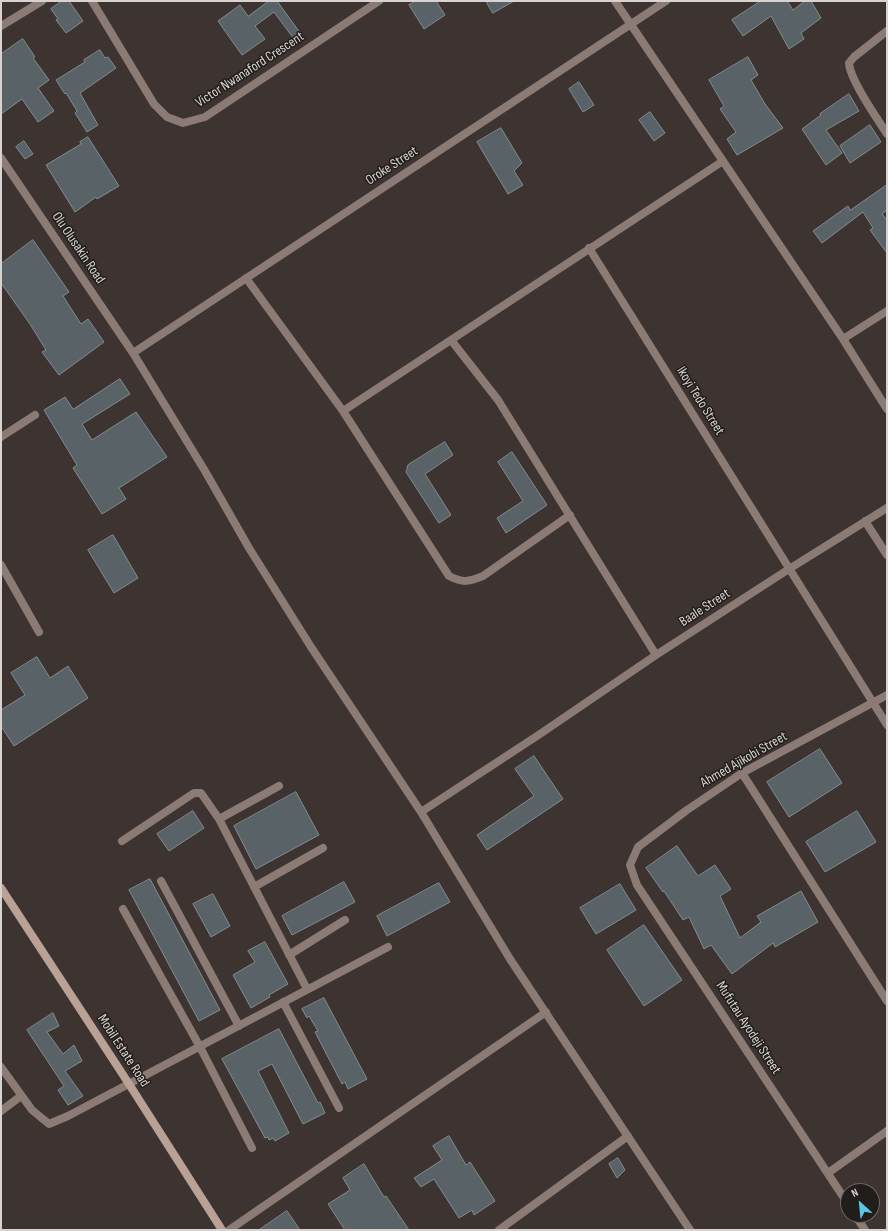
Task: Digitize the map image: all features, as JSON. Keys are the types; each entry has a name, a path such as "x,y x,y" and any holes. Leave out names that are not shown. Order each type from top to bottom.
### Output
{"main road":[{"name":"Mobil Estate Road","path":"1,888 222,1230"}],"street":[{"path":"1,26 42,1"},
{"name":"Victor Nwanaford Crescent","path":"92,1 154,104 167,117 183,122 205,117 379,1"},
{"path":"615,1 843,339 887,409"},
{"name":"Oroke Street","path":"133,353 666,1"},
{"path":"887,31 854,57 849,63 849,70 868,105 887,134"},
{"name":"Olu Olusakin Road","path":"1,158 133,353 205,471 249,548 306,640 420,812 510,959 690,1230"},
{"path":"343,411 723,161"},
{"name":"Ikoyi Tedo Street","path":"589,248 887,725"},
{"path":"246,278 343,411 449,576 463,582 483,576 570,515"},
{"path":"843,339 887,311"},
{"path":"451,340 498,400 656,655"},
{"path":"1,437 35,415"},
{"name":"Baale Street","path":"420,812 540,734 656,655 887,508"},
{"path":"866,521 887,555"},
{"path":"1,565 39,632"},
{"name":"Ahmed Ajikobi Street","path":"630,865 638,848 687,810 742,773 887,696"},
{"path":"742,773 887,1001"},
{"path":"218,820 279,786"},
{"path":"122,841 194,793 202,793 254,887 307,989"},
{"path":"254,887 323,848"},
{"name":"Mufutau Ayodeji Street","path":"630,865 637,885 840,1192"},
{"path":"161,880 239,1026"},
{"path":"123,909 200,1047 252,1148"},
{"path":"289,955 345,920"},
{"path":"1,1067 32,1110 49,1124 68,1116 388,947"},
{"path":"283,1002 339,1108"},
{"path":"229,1230 546,1012"},
{"path":"1,1111 21,1096"},
{"path":"828,1173 887,1131"},
{"path":"499,1230 628,1136"}],"building":[{"path":"62,1 69,1 83,21 66,33 56,20 58,19 51,9"},
{"path":"269,1 277,1 301,34 294,39 274,12 255,26 265,39 242,55 218,21 240,5 248,16"},
{"path":"416,1 436,1 445,15 424,29 409,5"},
{"path":"486,1 514,1 493,13"},
{"path":"761,1 787,1 793,10 805,1 811,1 821,18 801,33 804,39 789,49 771,16 743,36 732,20"},
{"path":"23,39 35,57 33,58 49,80 38,88 54,111 38,122 22,99 1,114 1,54"},
{"path":"100,50 105,58 108,57 116,68 80,93 98,125 87,132 75,113 77,111 56,80 85,62 84,60"},
{"path":"748,57 758,75 751,80 765,104 783,128 737,155 727,139 736,132 720,109 724,106 709,80"},
{"path":"579,82 594,105 583,112 569,89"},
{"path":"849,94 859,111 826,130 842,153 826,165 802,129 821,115 820,114"},
{"path":"650,112 665,133 654,141 639,120"},
{"path":"870,125 881,142 850,163 840,146"},
{"path":"501,128 522,163 514,171 523,185 508,194 477,142"},
{"path":"88,137 119,186 97,199 96,197 75,212 46,165 81,144 80,142"},
{"path":"24,141 33,154 25,159 16,147"},
{"path":"887,185 887,210 882,214 887,220 887,253 870,230 873,228 863,212 822,243 813,231 848,206 850,210"},
{"path":"33,240 69,292 63,296 81,324 88,319 104,342 59,375 42,352 46,350 30,324 1,283 1,264"},
{"path":"120,379 130,394 82,424 92,440 136,412 167,457 119,488 126,499 102,514 73,468 77,465 44,410 65,397 73,409"},
{"path":"445,442 453,455 425,474 451,515 439,523 406,472 408,465"},
{"path":"512,452 547,505 506,533 497,518 523,501 498,462"},
{"path":"113,535 138,578 114,593 88,550"},
{"path":"37,657 50,678 68,666 88,698 14,746 1,726 1,710 25,695 11,673"},
{"path":"820,749 842,783 789,817 767,782"},
{"path":"534,756 563,799 487,850 477,835 534,796 515,769"},
{"path":"296,792 319,835 256,869 234,826"},
{"path":"193,811 204,828 169,851 157,834"},
{"path":"857,811 876,842 825,872 806,842"},
{"path":"677,846 698,876 715,865 731,889 720,896 740,938 761,922 757,916 801,891 818,922 775,947 773,943 732,974 711,945 704,949 689,917 683,920 664,891 663,892 646,868"},
{"path":"150,879 220,1010 199,1021 129,890"},
{"path":"344,882 355,902 292,935 282,916"},
{"path":"439,883 450,902 387,936 377,916"},
{"path":"620,884 636,910 596,934 580,908"},
{"path":"213,894 230,926 211,937 193,904"},
{"path":"644,925 682,980 644,1006 607,950"},
{"path":"265,942 288,984 251,1008 233,975 255,962 248,951"},
{"path":"324,998 367,1079 348,1089 345,1082 342,1084 315,1032 318,1031 309,1016 307,1018 302,1009"},
{"path":"53,1013 59,1026 47,1032 63,1054 74,1045 82,1061 65,1071 83,1096 68,1105 58,1090 64,1086 27,1030"},
{"path":"279,1029 318,1103 320,1102 325,1113 303,1124 272,1064 258,1071 289,1133 275,1141 273,1138 269,1140 268,1137 265,1138 222,1059"},
{"path":"449,1136 466,1165 470,1162 495,1201 474,1215 472,1210 459,1218 434,1179 421,1187 414,1178 442,1160 433,1146"},
{"path":"618,1158 625,1170 617,1178 609,1164"},
{"path":"364,1164 384,1197 386,1196 409,1230 345,1230 328,1204 350,1190 343,1178"},
{"path":"287,1211 300,1230 259,1230"}]}
